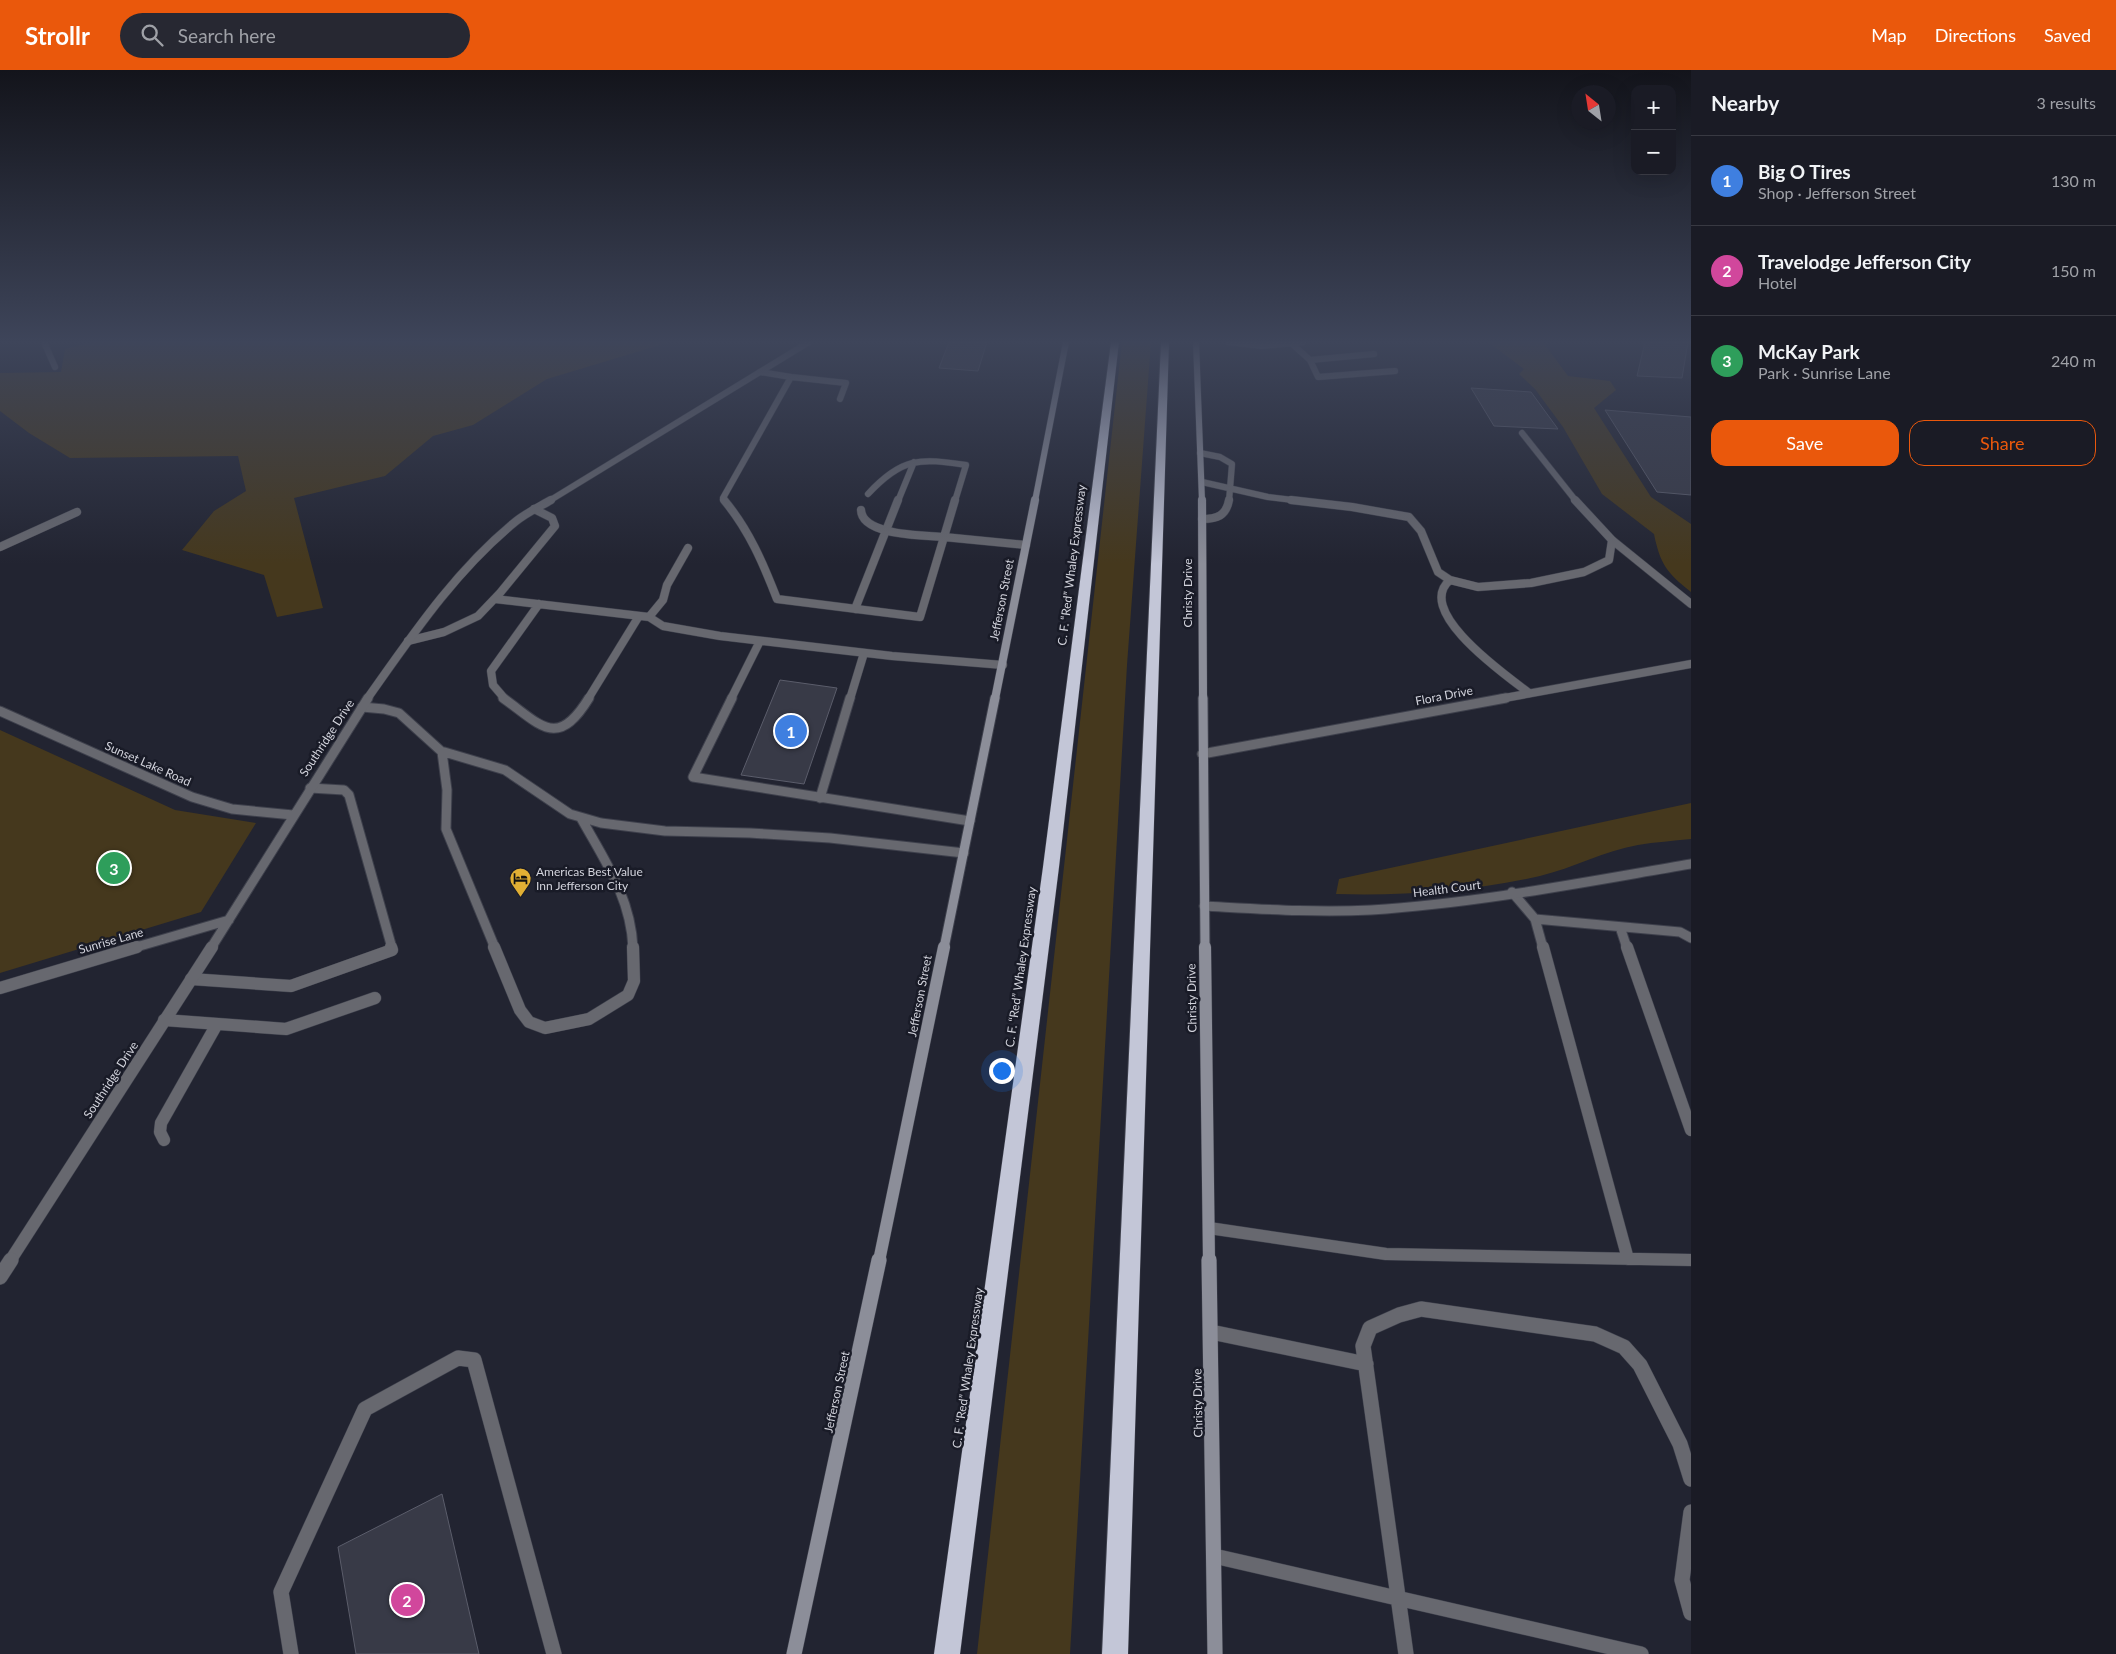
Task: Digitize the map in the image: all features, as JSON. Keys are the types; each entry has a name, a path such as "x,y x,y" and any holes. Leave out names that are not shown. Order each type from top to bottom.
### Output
{"highway":[{"name":"C. F. “Red” Whaley Expressway","path":"947,1654 1050,876 1106,416"},
{"path":"1115,1654 1162,416"}],"street":[{"name":"Southridge Drive","path":"0,1277 230,920 293,815 362,707 432,608 478,557 516,521 688,416"},
{"path":"769,416 722,498 741,520 762,561 777,599 920,616 966,465 923,460 914,462 880,481 868,494"},
{"name":"Jefferson Street","path":"794,1654 870,1307 1003,665 1051,416"},
{"name":"Christy Drive","path":"1197,416 1202,482 1202,754 1215,1654"},
{"path":"1522,432 1580,506 1612,540 1691,604"},
{"path":"1200,453 1220,456 1232,464 1233,477 1228,506 1223,516 1215,519 1202,519"},
{"path":"856,609 885,530 914,462"},
{"path":"1202,482 1268,497 1352,507 1409,517 1422,531 1438,572 1450,580 1478,588 1531,584 1584,572 1610,560 1612,540"},
{"path":"408,641 444,632 478,616 555,526 552,518 534,510"},
{"path":"861,510 862,518 870,525 885,530 1026,545"},
{"path":"0,547 78,512"},
{"path":"649,617 662,600 667,585 688,548"},
{"path":"1450,580 1444,584 1441,602 1445,615 1474,647 1529,693"},
{"path":"494,599 649,617 663,626 720,636 864,653 1003,665"},
{"path":"539,604 491,670 493,686 502,697 548,729 561,728 578,716 639,616"},
{"path":"760,641 693,778 970,821"},
{"path":"820,798 864,653"},
{"name":"Flora Drive","path":"1202,754 1691,664"},
{"path":"362,707 391,709 400,712 442,752 503,769 527,782 562,810 581,818 614,826 654,830 824,838 888,843 964,853"},
{"name":"Sunset Lake Road","path":"0,711 192,797 232,809 293,815"},
{"path":"442,752 447,790 446,829 520,1010 529,1022 545,1028 589,1019 628,996 634,981 632,930 621,890 581,818"},
{"path":"191,979 291,986 392,950 349,795 344,790 310,788"},
{"name":"Health Court","path":"1204,906 1286,911 1371,910 1448,902 1691,864"},
{"path":"1512,892 1535,919 1628,1259"},
{"path":"1535,919 1680,932 1691,938"},
{"name":"Sunrise Lane","path":"0,988 230,920"},
{"path":"1620,927 1691,1130"},
{"path":"164,1020 286,1029 375,998"},
{"path":"164,1140 160,1132 160,1123 217,1024"},
{"path":"1209,1228 1386,1254 1691,1260"},
{"path":"1406,1654 1363,1346 1370,1328 1399,1315 1421,1309 1595,1334 1624,1348 1640,1365 1680,1444 1691,1479"},
{"path":"1211,1332 1366,1364"},
{"path":"291,1654 282,1592 365,1408 458,1358 474,1360 554,1654"},
{"path":"1691,1512 1682,1580 1691,1613"},
{"path":"1214,1556 1640,1654"}],"shaded area":[{"path":"6,416 488,416 473,425 433,436 385,476 294,498 323,608 277,617 264,575 182,550 214,511 246,491 238,456 70,458 29,433"},
{"path":"1114,416 1146,416 1127,665 1070,1654 977,1654"},
{"path":"1555,416 1599,416 1651,497 1691,524 1691,592 1670,573 1662,561 1654,534 1602,494"},
{"path":"0,730 175,810 256,823 201,912 0,973"},
{"path":"1691,803 1691,839 1638,845 1601,855 1552,873 1464,889 1413,893 1336,894 1339,879"}],"building":[{"path":"1488,416 1548,416 1558,429 1494,426"},
{"path":"1609,416 1691,417 1691,495 1657,492"},
{"path":"780,680 837,688 804,784 741,775"},
{"path":"442,1494 479,1654 356,1654 338,1547"}],"place":[{"name":"Big O Tires","path":"791,731"},
{"name":"McKay Park","path":"114,868"},
{"name":"Americas Best Value Inn Jefferson City","path":"520,898"},
{"name":"Travelodge Jefferson City","path":"407,1600"}]}
